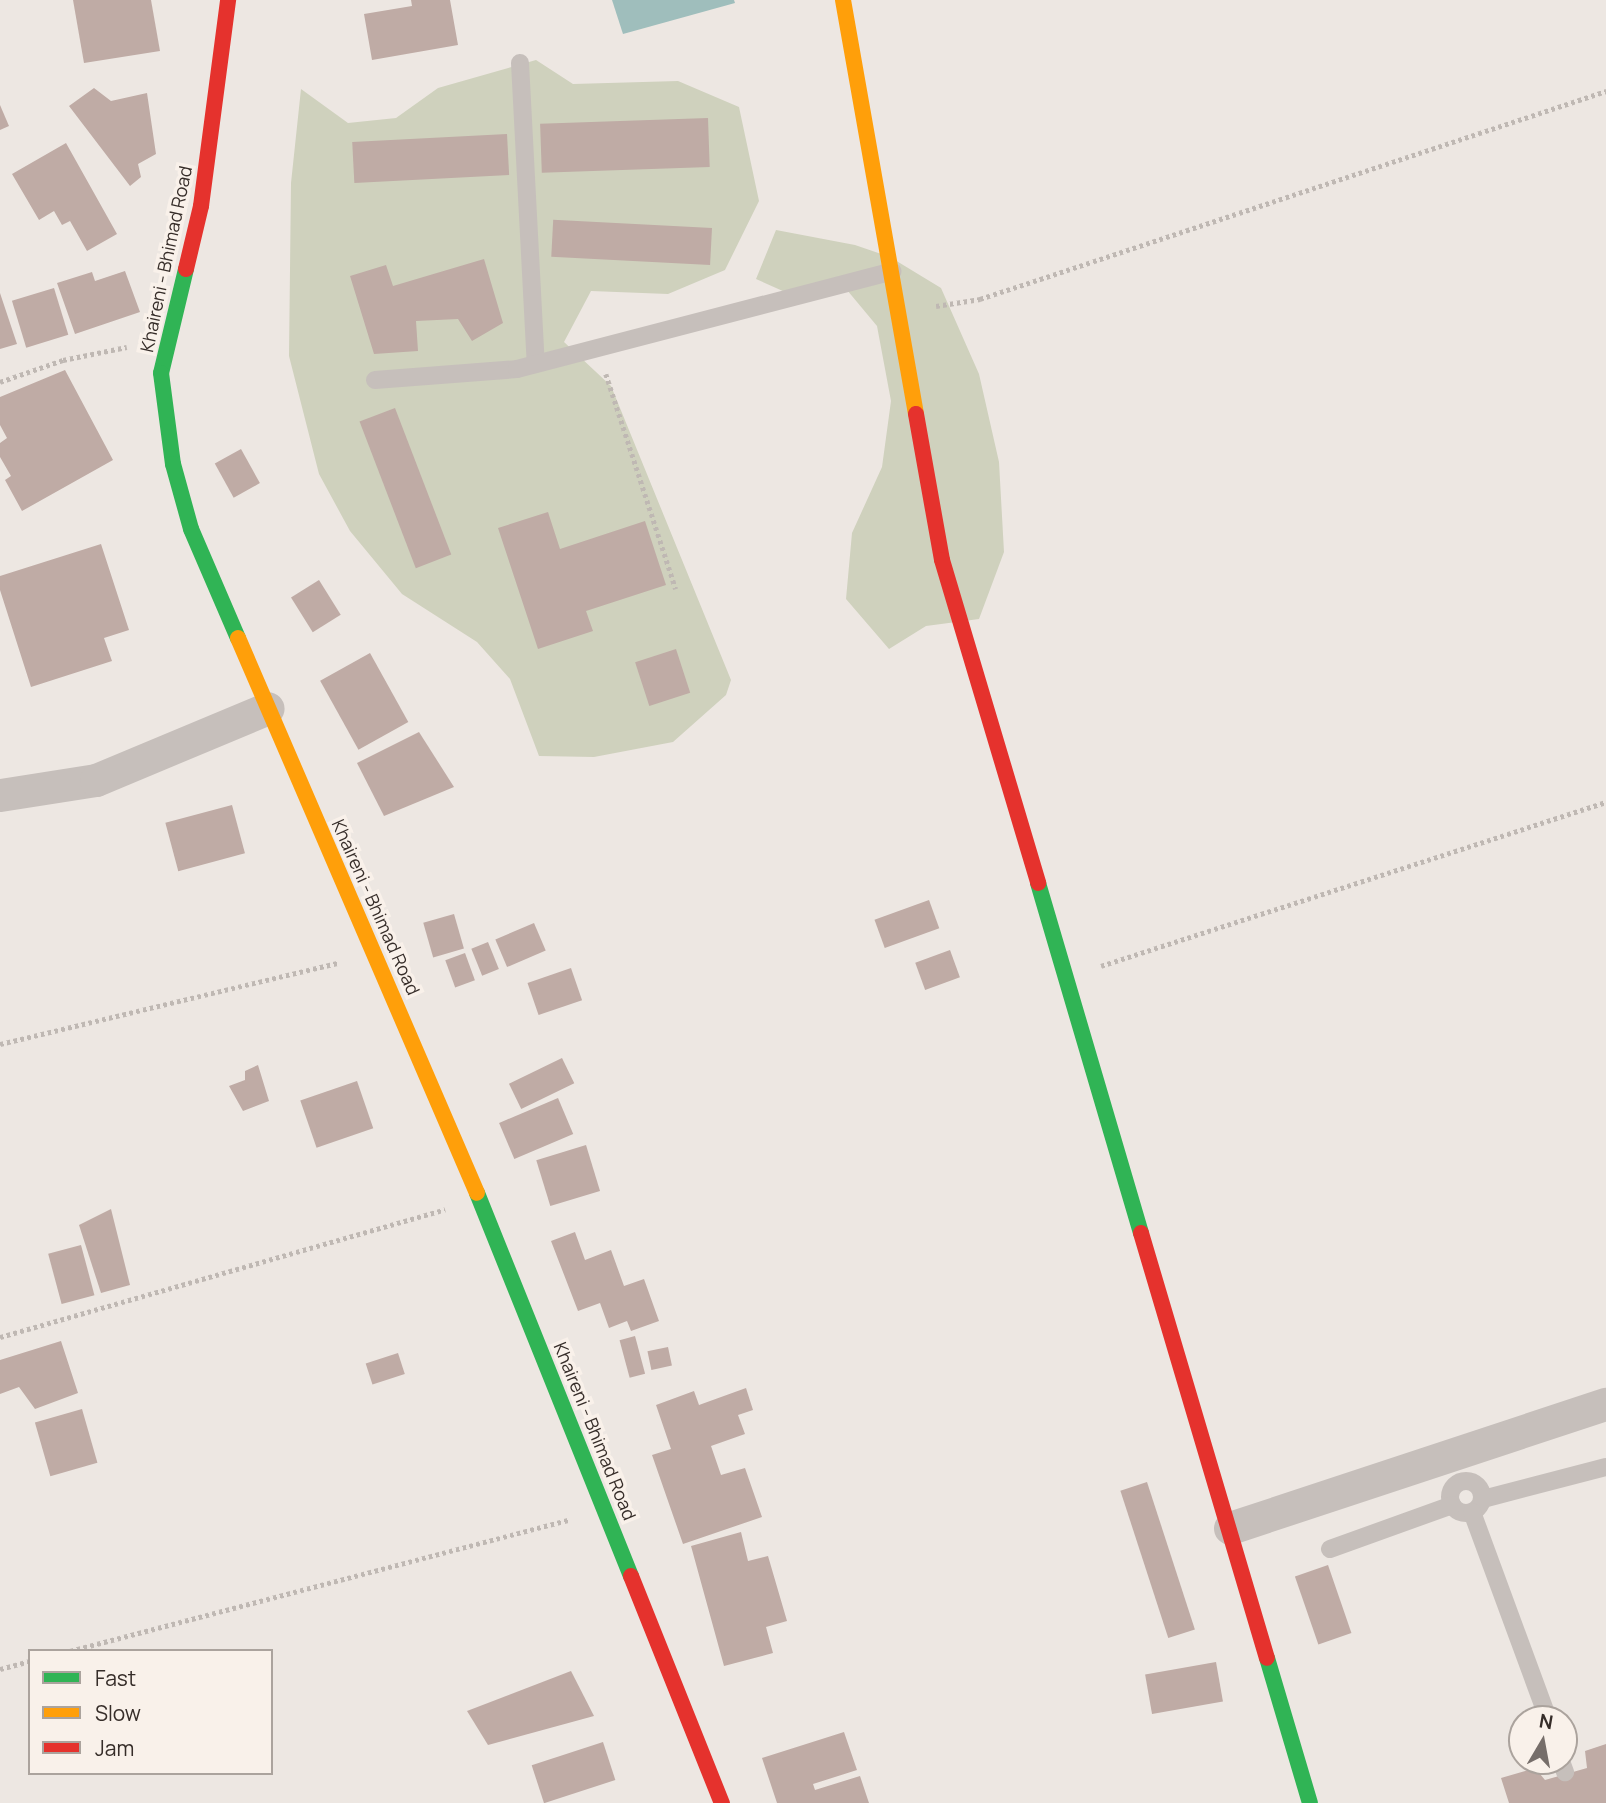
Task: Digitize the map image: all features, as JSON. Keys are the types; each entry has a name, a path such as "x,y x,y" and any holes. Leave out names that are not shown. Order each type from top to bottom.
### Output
{"main road":[{"name":"Khaireni - Bhimad Road","path":"228,0 201,206 166,340 163,400 173,464 191,529 480,1199 722,1803"},
{"path":"843,0 942,560 1310,1803"}],"street":[{"path":"0,795 96,780 268,708"},
{"path":"1230,1528 1454,1469 1606,1404"}],"lane":[{"path":"520,62 536,365"},
{"path":"375,380 536,365 892,271"},
{"path":"1543,1705 1477,1506 1476,1483 1454,1469 1452,1505 1460,1512 1477,1506 1606,1467"},
{"path":"1330,1549 1452,1505"}],"path":[{"path":"897,299 942,307 980,299 1606,91"},
{"path":"0,382 63,360 166,340"},
{"path":"598,348 676,589"},
{"path":"1066,977 1606,802"},
{"path":"0,1044 376,953"},
{"path":"0,1337 480,1199"},
{"path":"78,1649 606,1510"},
{"path":"0,1669 28,1662"}],"green space":[{"path":"536,60 573,84 678,81 739,107 759,201 725,270 668,294 591,291 564,342 611,386 731,680 726,695 673,742 594,757 539,756 510,679 477,642 402,594 350,531 319,474 289,356 291,183 301,89 348,123 396,118 438,88"},
{"path":"776,230 855,245 890,257 941,288 979,374 999,462 1004,552 979,619 926,626 889,649 846,599 852,533 882,467 891,401 877,326 842,284 794,296 756,279"}],"water":[{"path":"612,0 734,0 735,3 623,34"}],"building":[{"path":"73,0 151,0 160,51 84,63"},
{"path":"411,0 450,0 458,45 372,60 364,14 412,6"},
{"path":"94,88 111,101 147,93 156,154 138,164 141,177 130,186 69,106"},
{"path":"0,105 9,126 0,130"},
{"path":"708,118 710,167 542,173 540,124"},
{"path":"507,134 509,175 354,183 352,142"},
{"path":"66,143 117,234 87,251 70,221 62,225 54,211 39,220 12,174"},
{"path":"553,220 712,228 710,265 551,257"},
{"path":"484,259 503,323 472,341 458,319 416,321 418,351 374,354 350,276 386,265 393,286"},
{"path":"125,271 140,312 75,334 57,283 92,272 95,281"},
{"path":"54,288 68,335 26,348 12,301"},
{"path":"0,293 17,344 0,349"},
{"path":"65,370 113,460 22,511 5,480 11,476 0,457 0,443 7,438 0,425 0,397"},
{"path":"395,408 451,555 416,568 360,422"},
{"path":"241,449 260,483 234,498 215,464"},
{"path":"548,512 560,549 645,521 666,585 586,611 593,631 538,649 498,528"},
{"path":"101,544 129,630 104,638 112,661 31,687 0,590 0,576"},
{"path":"319,580 341,615 313,632 291,597"},
{"path":"676,649 690,693 649,706 635,662"},
{"path":"370,653 408,722 358,750 320,681"},
{"path":"419,732 454,787 384,816 357,763"},
{"path":"232,805 245,853 178,871 165,823"},
{"path":"929,900 939,928 885,948 874,920"},
{"path":"454,914 464,949 433,957 423,923"},
{"path":"534,923 546,951 507,967 495,939"},
{"path":"488,942 499,969 482,976 471,949"},
{"path":"950,950 960,977 925,990 915,963"},
{"path":"465,953 475,980 455,987 445,960"},
{"path":"571,968 582,1000 539,1015 528,983"},
{"path":"562,1058 574,1083 521,1109 509,1084"},
{"path":"258,1065 269,1101 243,1111 229,1086 245,1080 245,1071"},
{"path":"357,1081 373,1128 317,1148 300,1101"},
{"path":"558,1098 573,1134 514,1159 499,1123"},
{"path":"586,1145 600,1191 550,1206 536,1160"},
{"path":"111,1209 130,1285 101,1293 79,1225"},
{"path":"575,1232 585,1260 611,1250 624,1286 644,1279 659,1321 631,1331 627,1321 609,1328 600,1303 578,1311 551,1241"},
{"path":"81,1245 94,1295 62,1304 48,1254"},
{"path":"635,1336 645,1374 630,1378 620,1340"},
{"path":"61,1341 78,1393 35,1409 19,1387 0,1394 0,1360"},
{"path":"668,1347 672,1366 651,1370 647,1351"},
{"path":"398,1353 405,1374 372,1384 366,1364"},
{"path":"746,1388 753,1410 738,1415 745,1434 711,1446 721,1475 745,1468 762,1517 683,1544 652,1455 671,1449 656,1405 694,1391 699,1405"},
{"path":"82,1409 97,1463 50,1476 35,1423"},
{"path":"1147,1482 1195,1629 1168,1638 1120,1491"},
{"path":"741,1532 748,1561 768,1556 787,1621 766,1627 773,1653 724,1666 691,1546"},
{"path":"1328,1565 1351,1633 1318,1644 1295,1576"},
{"path":"1216,1662 1223,1701 1152,1714 1145,1675"},
{"path":"571,1671 594,1716 488,1745 467,1711"},
{"path":"844,1732 857,1770 813,1784 815,1790 860,1776 869,1803 777,1803 762,1758"},
{"path":"603,1742 615,1780 544,1803 532,1765"},
{"path":"1606,1744 1606,1803 1509,1803 1501,1778 1511,1775 1541,1775 1545,1780 1562,1775 1578,1775 1578,1771 1587,1768 1585,1751"}],"traffic: fast":[{"path":"186,269 161,373 173,464 191,529 238,638"},
{"path":"1038,883 1141,1233"},
{"path":"477,1193 631,1576"},
{"path":"1267,1658 1310,1803"}],"traffic: slow":[{"path":"843,0 916,414"},
{"path":"238,638 477,1193"}],"traffic: jam":[{"path":"186,269 201,206 228,0"},
{"path":"916,414 942,560 1038,883"},
{"path":"1141,1233 1267,1658"},
{"path":"631,1576 722,1803"}]}
